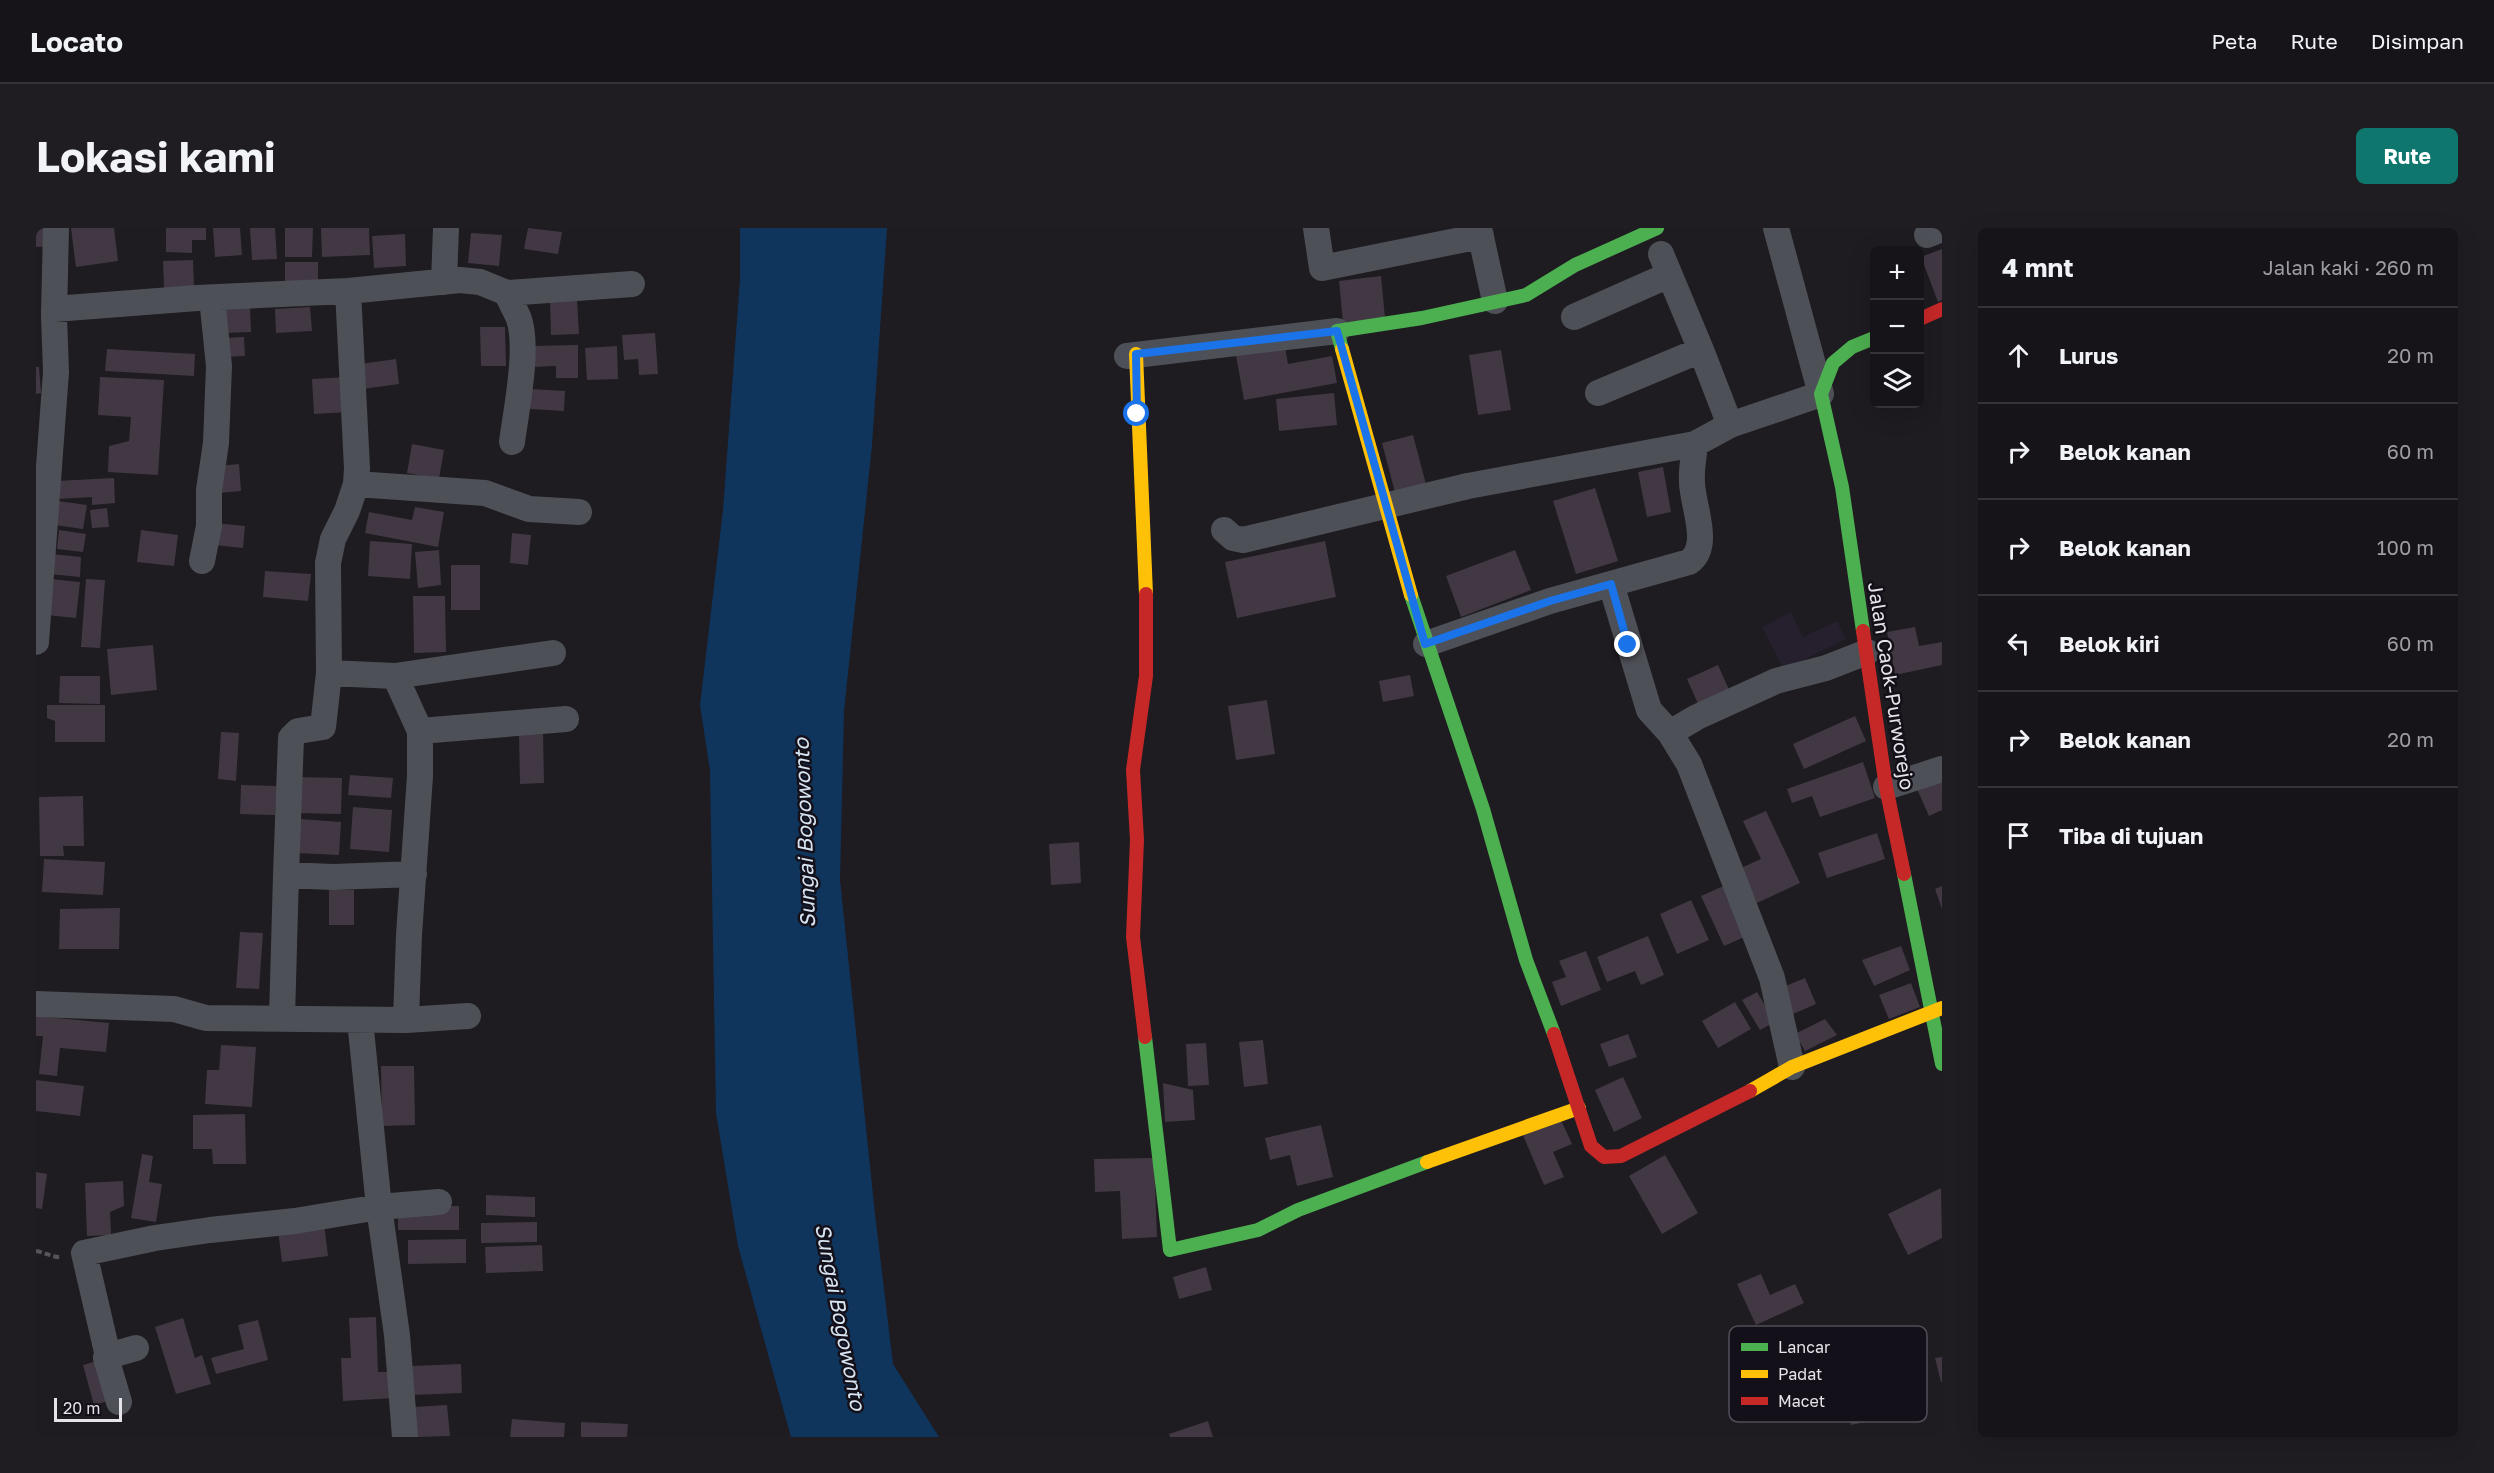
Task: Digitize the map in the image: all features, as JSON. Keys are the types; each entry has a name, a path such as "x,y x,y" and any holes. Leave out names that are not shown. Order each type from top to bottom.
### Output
{"street":[{"path":"36,642 42,483 56,372 54,309 45,256 56,228"},
{"path":"444,282 446,228"},
{"path":"1316,228 1322,268 1480,232 1495,301"},
{"path":"1579,1108 1474,1144 1298,1210 1258,1230 1170,1250 1133,937 1137,840 1133,770 1146,676 1147,630 1131,355 1337,331 1422,318 1526,295 1575,265 1658,228"},
{"path":"1776,228 1821,393"},
{"path":"1574,317 1665,265 1730,425"},
{"path":"54,309 348,291 460,280 480,282 507,293 632,284"},
{"path":"282,1018 291,738 298,730 323,728 326,723 329,673 328,562 333,539 347,511 356,483 355,399 348,291"},
{"path":"507,293 519,319 522,334 512,442"},
{"path":"202,561 210,526 208,490 216,443 218,399 219,366 212,298"},
{"path":"1924,317 1942,309"},
{"path":"1337,331 1425,644 1483,809 1526,960 1591,1146 1597,1154 1607,1159 1622,1156 1722,1106 1792,1067 1937,1009"},
{"path":"1224,530 1233,538 1242,540 1468,486 1695,444 1730,425 1821,393 1833,363 1852,348 1870,340"},
{"path":"1598,393 1701,350"},
{"name":"Jalan Caok-Purworejo","path":"1821,393 1842,487 1886,787 1937,1009 1942,1064"},
{"path":"1425,644 1550,601 1689,562 1695,558 1700,549 1700,534 1692,482 1695,444"},
{"path":"356,483 485,493 529,509 579,512"},
{"path":"1611,584 1649,710 1670,733 1689,764 1772,978 1792,1067"},
{"path":"1670,733 1697,717 1776,681 1826,668 1867,652"},
{"path":"329,673 395,676 553,653"},
{"path":"395,676 420,731 420,776 406,1020"},
{"path":"420,731 566,719"},
{"path":"1886,787 1942,769"},
{"path":"286,875 333,877 414,874"},
{"path":"36,1004 174,1009 206,1018 406,1020 468,1016"},
{"path":"360,1020 379,1207 398,1335 405,1437"},
{"path":"119,1402 106,1358 108,1356 84,1252 155,1238 296,1221 379,1207 439,1202"},
{"path":"108,1356 136,1348"}],"shaded area":[{"path":"1791,612 1803,637 1837,621 1846,639 1784,670 1762,627"}],"water":[{"name":"Sungai Bogowonto","path":"740,228 887,228 872,445 844,711 840,880 893,1364 939,1437 791,1437 738,1246 716,1113 710,771 700,705 723,510 740,279"}],"building":[{"path":"36,228 51,228 52,246 36,247"},
{"path":"71,228 114,228 118,261 76,267"},
{"path":"166,228 206,228 206,240 192,240 192,253 166,252"},
{"path":"213,228 240,228 242,255 215,257"},
{"path":"250,228 275,228 277,259 252,260"},
{"path":"285,228 313,228 312,257 285,257"},
{"path":"321,228 369,228 370,255 322,257"},
{"path":"528,228 562,232 558,254 524,249"},
{"path":"471,233 502,235 499,266 468,263"},
{"path":"405,234 406,266 374,268 372,236"},
{"path":"1942,249 1942,300 1938,302 1924,265 1924,256"},
{"path":"193,260 194,288 164,289 163,261"},
{"path":"285,262 318,262 318,289 285,289"},
{"path":"1381,276 1385,318 1343,323 1339,281"},
{"path":"577,300 579,334 551,335 550,301"},
{"path":"310,307 312,331 276,333 275,309"},
{"path":"250,308 251,332 224,333 223,309"},
{"path":"480,327 505,327 506,366 481,366"},
{"path":"655,333 658,374 639,375 638,359 624,360 622,335"},
{"path":"244,337 245,356 224,357 223,338"},
{"path":"1284,341 1288,364 1332,356 1337,383 1244,400 1235,350"},
{"path":"578,345 578,378 556,378 556,366 532,367 532,346"},
{"path":"617,346 618,379 587,380 585,348"},
{"path":"107,349 195,354 194,376 105,371"},
{"path":"1501,350 1511,410 1478,415 1469,355"},
{"path":"396,359 399,384 363,389 360,364"},
{"path":"36,367 39,367 41,393 36,394"},
{"path":"100,377 164,380 158,475 108,472 109,446 129,441 131,417 98,415"},
{"path":"348,377 350,412 314,414 312,379"},
{"path":"531,389 565,391 564,411 530,409"},
{"path":"1334,393 1337,425 1279,431 1276,399"},
{"path":"1413,435 1427,488 1396,496 1382,443"},
{"path":"412,444 444,450 439,479 407,473"},
{"path":"239,464 241,491 219,493 218,466"},
{"path":"1663,467 1671,512 1647,517 1638,472"},
{"path":"114,478 115,503 92,505 92,497 58,499 56,481"},
{"path":"1595,488 1618,561 1576,574 1553,501"},
{"path":"58,501 87,505 83,529 55,525"},
{"path":"415,507 444,512 438,547 365,533 369,512 412,520"},
{"path":"107,508 109,527 92,528 90,510"},
{"path":"216,523 245,526 243,548 214,545"},
{"path":"59,530 86,534 83,552 57,549"},
{"path":"141,530 178,535 174,566 137,562"},
{"path":"512,533 531,535 528,565 510,563"},
{"path":"370,541 412,544 410,579 368,576"},
{"path":"1325,541 1336,597 1237,618 1225,562"},
{"path":"439,550 441,585 418,588 415,552"},
{"path":"1515,550 1531,590 1461,617 1446,576"},
{"path":"51,554 81,557 80,577 49,574"},
{"path":"451,565 480,565 480,610 451,610"},
{"path":"265,571 311,574 308,601 263,597"},
{"path":"51,579 80,582 76,618 46,615"},
{"path":"86,579 105,580 100,648 81,647"},
{"path":"413,596 445,596 446,652 414,653"},
{"path":"1915,627 1919,646 1942,642 1942,665 1895,675 1887,632"},
{"path":"153,645 157,690 111,695 107,649"},
{"path":"1718,665 1730,692 1699,706 1687,679"},
{"path":"1410,675 1414,696 1383,702 1379,681"},
{"path":"60,676 100,676 100,704 59,703"},
{"path":"1267,700 1275,754 1236,760 1228,706"},
{"path":"47,705 105,705 105,742 55,742 55,721 47,718"},
{"path":"1855,716 1866,741 1804,769 1793,744"},
{"path":"221,732 239,733 236,781 218,779"},
{"path":"543,732 544,783 520,784 519,733"},
{"path":"1863,762 1875,798 1820,817 1812,796 1792,803 1787,789"},
{"path":"350,775 393,778 391,798 348,795"},
{"path":"294,777 342,778 341,814 293,813"},
{"path":"1942,778 1942,810 1929,816 1917,789"},
{"path":"241,785 277,786 275,815 240,814"},
{"path":"83,796 84,846 63,846 64,856 40,856 39,797"},
{"path":"353,807 392,810 389,852 350,849"},
{"path":"1766,811 1800,883 1757,903 1741,868 1761,859 1743,821"},
{"path":"300,819 341,822 339,855 297,853"},
{"path":"1877,833 1885,859 1827,878 1818,853"},
{"path":"1079,842 1081,883 1051,885 1049,844"},
{"path":"44,859 105,862 103,895 42,892"},
{"path":"1728,884 1751,934 1724,946 1701,896"},
{"path":"1942,886 1942,909 1935,889"},
{"path":"329,890 354,890 354,925 329,925"},
{"path":"1691,900 1709,940 1677,954 1660,914"},
{"path":"120,908 119,949 59,949 60,909"},
{"path":"240,932 263,933 259,989 236,988"},
{"path":"1648,936 1664,975 1641,985 1635,971 1607,982 1597,957"},
{"path":"1901,946 1910,970 1874,986 1862,960"},
{"path":"1586,951 1601,990 1561,1006 1552,982 1566,977 1559,961"},
{"path":"1805,978 1816,1004 1793,1014 1781,988"},
{"path":"1911,983 1920,1007 1889,1019 1879,995"},
{"path":"1757,992 1775,1022 1760,1030 1742,1000"},
{"path":"1735,1002 1751,1029 1718,1048 1702,1021"},
{"path":"36,1016 109,1023 106,1052 60,1048 57,1076 39,1074 43,1036 36,1036"},
{"path":"1825,1019 1837,1035 1805,1051 1795,1034"},
{"path":"1628,1034 1637,1057 1609,1067 1600,1044"},
{"path":"1263,1040 1268,1084 1244,1087 1239,1042"},
{"path":"1206,1043 1209,1085 1188,1086 1186,1044"},
{"path":"221,1045 256,1047 252,1107 205,1104 207,1070 219,1070"},
{"path":"381,1066 414,1066 415,1125 382,1126"},
{"path":"1623,1077 1642,1118 1614,1132 1595,1090"},
{"path":"36,1080 84,1086 80,1116 36,1111"},
{"path":"1163,1083 1193,1090 1195,1120 1165,1122"},
{"path":"245,1114 246,1164 213,1164 212,1149 193,1149 193,1115"},
{"path":"1561,1120 1572,1144 1553,1152 1564,1177 1544,1185 1523,1135"},
{"path":"1321,1125 1333,1177 1297,1186 1290,1155 1270,1160 1265,1138"},
{"path":"142,1154 153,1156 149,1182 162,1184 156,1222 131,1218"},
{"path":"1665,1155 1698,1213 1662,1234 1629,1176"},
{"path":"1154,1158 1157,1237 1122,1239 1120,1191 1095,1192 1094,1159"},
{"path":"36,1172 47,1174 42,1209 36,1208"},
{"path":"123,1181 124,1206 110,1212 111,1235 87,1236 85,1183"},
{"path":"1941,1188 1942,1238 1908,1255 1888,1214"},
{"path":"486,1195 535,1197 535,1217 486,1215"},
{"path":"459,1206 459,1230 398,1230 398,1207"},
{"path":"537,1222 537,1242 481,1243 481,1223"},
{"path":"324,1223 328,1256 282,1262 278,1230"},
{"path":"466,1239 466,1263 408,1264 408,1240"},
{"path":"542,1245 543,1271 486,1273 485,1247"},
{"path":"1206,1267 1212,1290 1179,1299 1173,1277"},
{"path":"1761,1274 1770,1295 1795,1284 1804,1303 1756,1325 1737,1284"},
{"path":"376,1317 378,1372 393,1372 394,1398 343,1401 341,1358 351,1358 349,1318"},
{"path":"183,1318 195,1358 202,1355 211,1384 176,1394 155,1327"},
{"path":"258,1320 268,1360 216,1374 211,1358 244,1349 238,1325"},
{"path":"1942,1357 1942,1382 1941,1382 1935,1358"},
{"path":"104,1359 115,1399 94,1405 83,1365"},
{"path":"461,1364 462,1393 413,1395 412,1366"},
{"path":"447,1405 450,1436 417,1437 414,1407"},
{"path":"512,1419 565,1423 564,1437 510,1437"},
{"path":"1208,1421 1213,1437 1170,1437 1169,1434"},
{"path":"581,1422 628,1424 627,1437 581,1437"}],"traffic: fast":[{"path":"1342,349 1337,331 1422,318 1526,295 1575,265 1657,228"},
{"path":"1863,631 1842,487 1821,394 1833,363 1852,347 1870,340"},
{"path":"1411,595 1483,809 1526,960 1554,1034"},
{"path":"1904,874 1942,1064"},
{"path":"1145,1037 1170,1250 1258,1230 1298,1210 1427,1162"}],"traffic: slow":[{"path":"1342,349 1411,595"},
{"path":"1136,354 1146,594"},
{"path":"1750,1091 1792,1067 1942,1008"},
{"path":"1427,1162 1579,1108"}],"traffic: jam":[{"path":"1924,317 1942,309"},
{"path":"1145,1037 1133,937 1137,840 1133,770 1146,676 1146,594"},
{"path":"1863,631 1886,787 1904,874"},
{"path":"1554,1034 1591,1146 1604,1157 1621,1156 1750,1091"}],"route":[{"path":"1137,414 1136,354 1337,331 1425,644 1550,601 1611,584 1628,645"}]}
